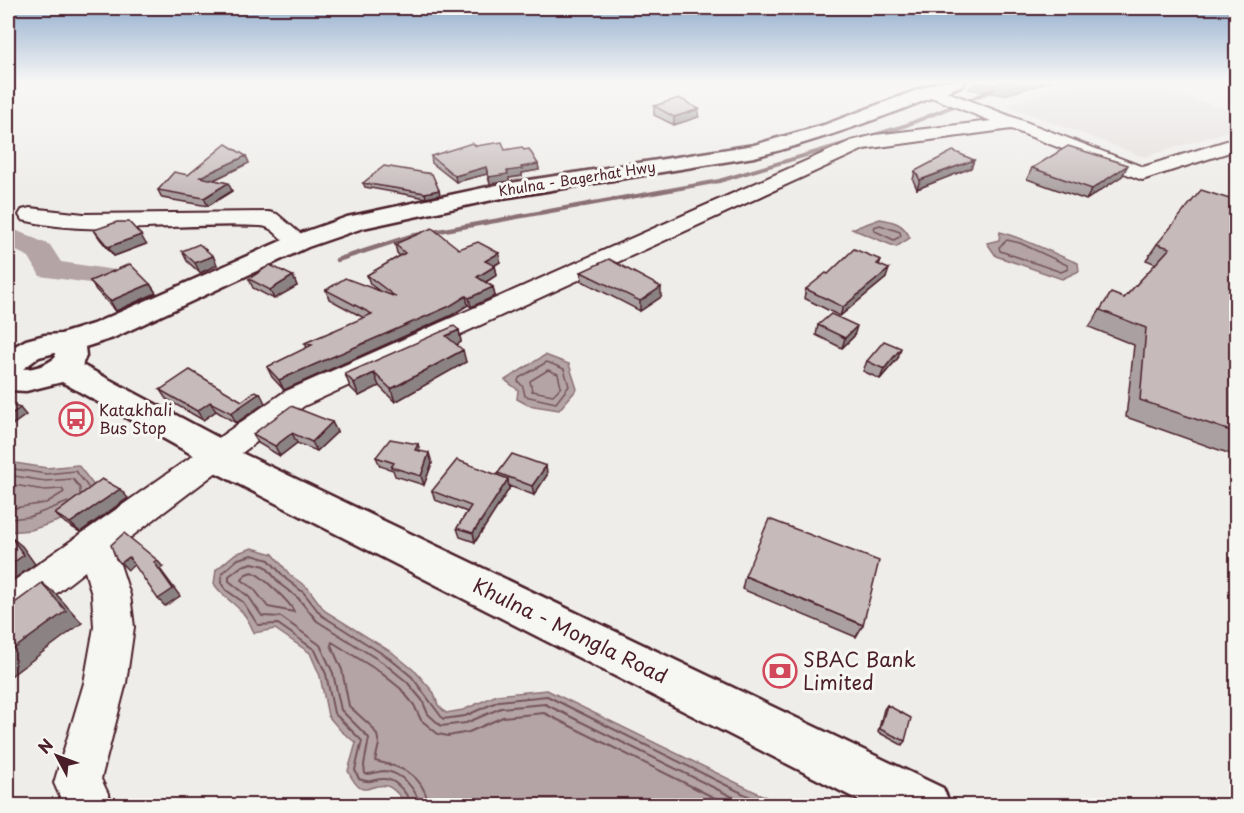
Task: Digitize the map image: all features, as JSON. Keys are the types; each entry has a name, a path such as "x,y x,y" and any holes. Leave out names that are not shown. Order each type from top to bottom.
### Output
{"highway":[{"name":"Khulna - Bagerhat Hwy","path":"62,360 104,331 141,313 299,242 356,222 442,202 775,146 819,134 859,119"},
{"path":"12,358 42,345 62,360"},
{"name":"Khulna - Mongla Road","path":"62,360 196,456 215,456 925,806"}],"street":[{"path":"1004,119 1142,174 1236,144"},
{"path":"8,607 294,399 858,145 1014,123"},
{"path":"30,215 84,221 269,219 299,242"},
{"path":"91,806 77,783 105,683 114,627 111,595 95,543"}],"shaded area":[{"path":"1044,119 1236,119 1236,129 1144,157"}],"water":[{"path":"880,219 898,224 905,229 910,238 896,247 852,229"},
{"path":"1000,232 1020,238 1078,263 1079,271 1062,279 996,256 987,243 999,240"},
{"path":"545,355 569,364 577,389 559,410 528,405 517,399 518,390 505,380"},
{"path":"8,462 47,468 78,465 95,487 70,517 31,530 8,532"},
{"path":"252,548 273,554 290,575 308,588 325,611 393,653 416,672 434,693 438,705 446,713 463,710 497,695 547,690 782,805 408,806 390,787 381,785 363,789 358,787 348,771 356,743 328,716 320,676 310,653 275,629 254,633 241,611 214,584 216,570 235,554"}],"building":[{"path":"502,142 505,150 522,147 524,150 529,149 538,164 507,171 508,174 489,177 486,167 455,176 431,156 472,143 476,146"},
{"path":"226,144 246,156 200,177 228,183 204,198 158,190 174,172 188,175"},
{"path":"1068,146 1128,165 1092,189 1032,168"},
{"path":"953,151 974,160 920,180 915,171"},
{"path":"384,166 432,174 439,190 425,193 363,183"},
{"path":"1201,190 1236,201 1236,433 1140,400 1146,328 1100,310 1111,293 1124,298 1170,248 1157,244"},
{"path":"117,222 129,222 141,235 108,247 94,230"},
{"path":"432,228 459,249 478,242 499,253 485,261 495,266 477,277 493,287 469,298 466,296 450,306 279,380 267,367 312,345 305,343 372,314 326,290 345,278 396,297 367,275 405,253 395,244"},
{"path":"199,244 213,256 195,263 182,251"},
{"path":"854,249 881,260 877,264 889,269 843,307 806,289 826,273 828,274"},
{"path":"609,259 661,287 640,301 581,272"},
{"path":"130,264 150,284 110,301 90,281"},
{"path":"270,265 293,276 270,290 249,279"},
{"path":"831,314 857,326 845,338 818,325"},
{"path":"454,326 459,330 446,336 463,350 391,389 374,373 354,383 345,374"},
{"path":"884,341 901,348 884,369 867,361"},
{"path":"190,370 242,401 255,391 260,393 231,413 210,402 197,411 160,390"},
{"path":"8,404 20,408 8,416"},
{"path":"291,406 332,422 312,442 292,433 275,446 253,434"},
{"path":"390,439 418,444 415,450 429,453 421,476 391,467 394,463 376,457"},
{"path":"512,454 546,466 532,486 498,473"},
{"path":"457,460 508,479 473,533 457,528 471,506 432,491"},
{"path":"102,479 120,489 70,523 55,514"},
{"path":"769,519 879,561 863,625 745,576"},
{"path":"124,533 157,560 154,562 173,589 158,599 129,557 121,563 116,559 111,545"},
{"path":"11,537 24,555 8,566 8,539"},
{"path":"42,583 66,611 8,653 8,608"},
{"path":"887,705 911,718 905,741 880,729"}],"waterway":[{"path":"868,137 921,119"},
{"path":"620,199 719,181 850,142"},
{"path":"337,260 411,236 628,197"},
{"path":"8,236 40,251 51,270 104,276"}],"place":[{"name":"Katakhali Bus Stop","path":"76,419"},
{"name":"SBAC Bank Limited","path":"780,671"}]}
